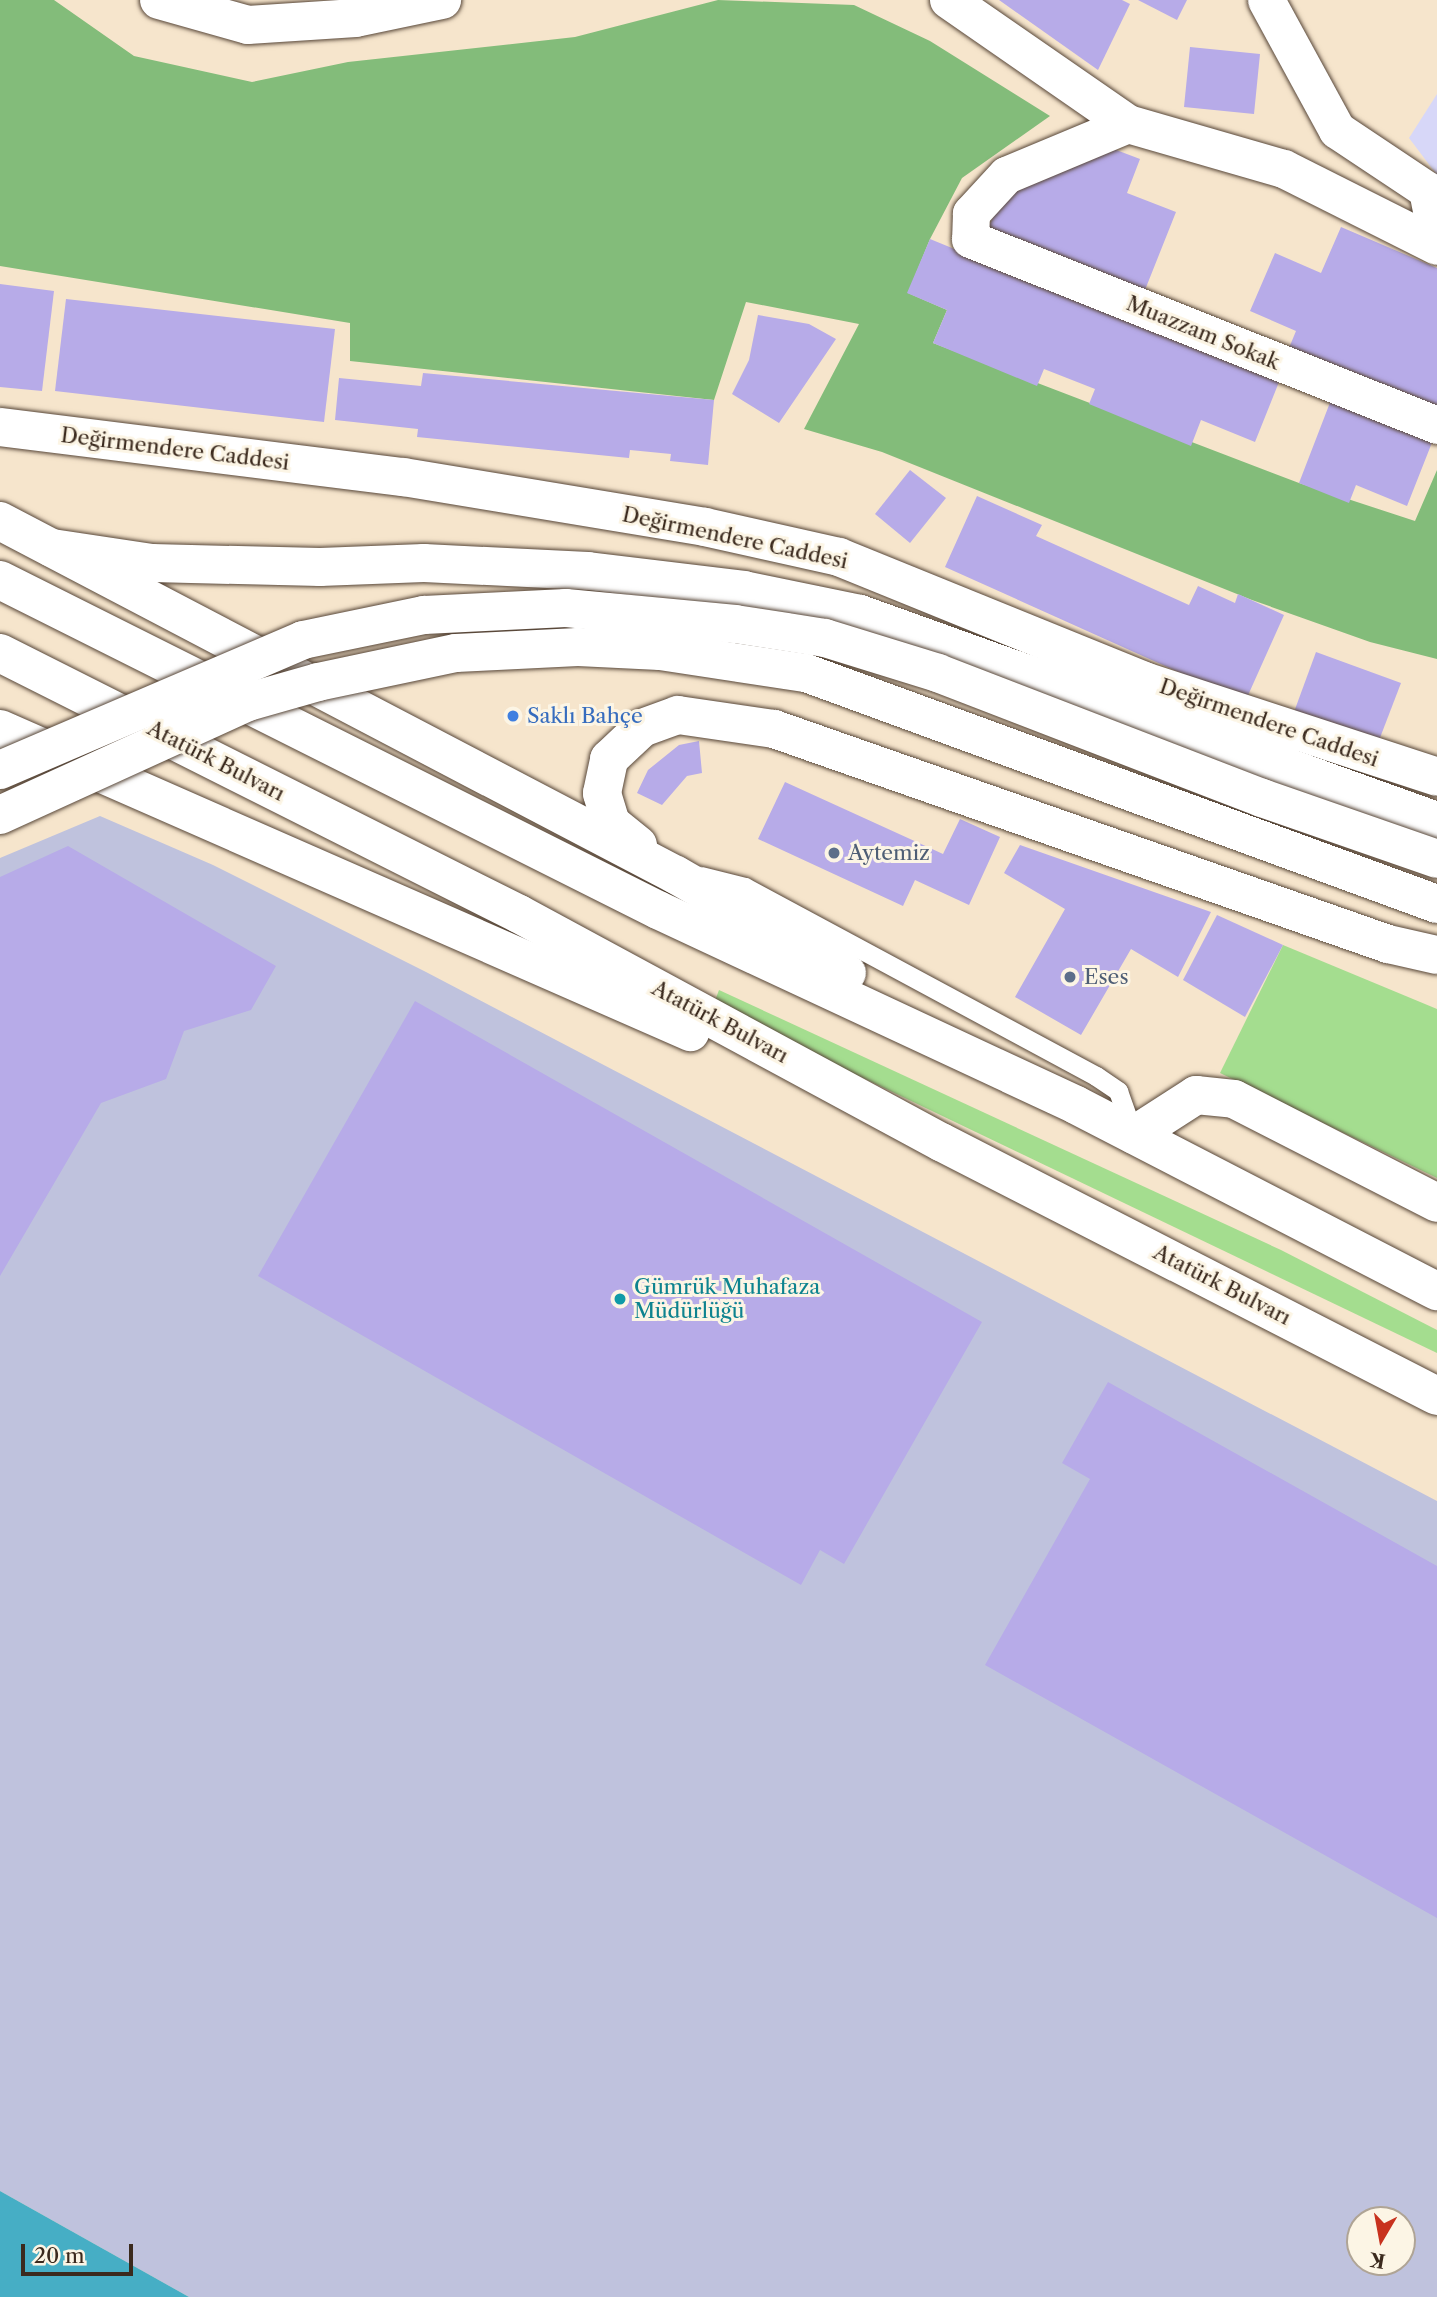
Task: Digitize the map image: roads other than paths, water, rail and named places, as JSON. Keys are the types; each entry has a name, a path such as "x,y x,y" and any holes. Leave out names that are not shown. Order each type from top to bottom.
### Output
{"main road":[{"path":"159,0 248,25 356,18 442,0"},
{"path":"950,0 1128,124 1284,169 1437,244"},
{"name":"Değirmendere Caddesi","path":"0,427 404,477 705,527 839,557 1144,681 1437,777"},
{"path":"0,521 676,875 1076,1105"},
{"path":"52,548 152,563 356,566 425,563 588,571 744,590 860,614 1437,821"},
{"path":"0,580 658,910 1076,1105 1437,1291"},
{"path":"0,770 260,655 303,640 424,615 566,608 735,624 825,638 938,673 1262,798 1437,859"},
{"path":"0,816 248,702 318,682 456,653 578,647 660,651 806,673 1437,904"},
{"name":"Atatürk Bulvarı","path":"0,653 519,914 942,1142 1437,1396"},
{"path":"676,875 611,823 602,793 609,759 642,728 678,715 774,729 1388,944 1437,955"},
{"path":"0,729 942,1142"},
{"path":"1134,1135 1196,1095 1234,1099 1437,1203"}],"street":[{"path":"1266,0 1337,130 1427,190 1437,244"},
{"name":"Muazzam Sokak","path":"1128,124 1006,175 971,213 970,239 1437,425"}],"lane":[{"path":"676,875 711,877 745,887 1096,1076 1118,1091 1134,1135"}],"water":[{"path":"0,2191 189,2297 0,2297"}],"place":[{"name":"Saklı Bahçe","path":"513,716"},
{"name":"Aytemiz","path":"834,853"},
{"name":"Eses","path":"1070,977"},
{"name":"Gümrük Muhafaza Müdürlüğü","path":"620,1299"}]}
